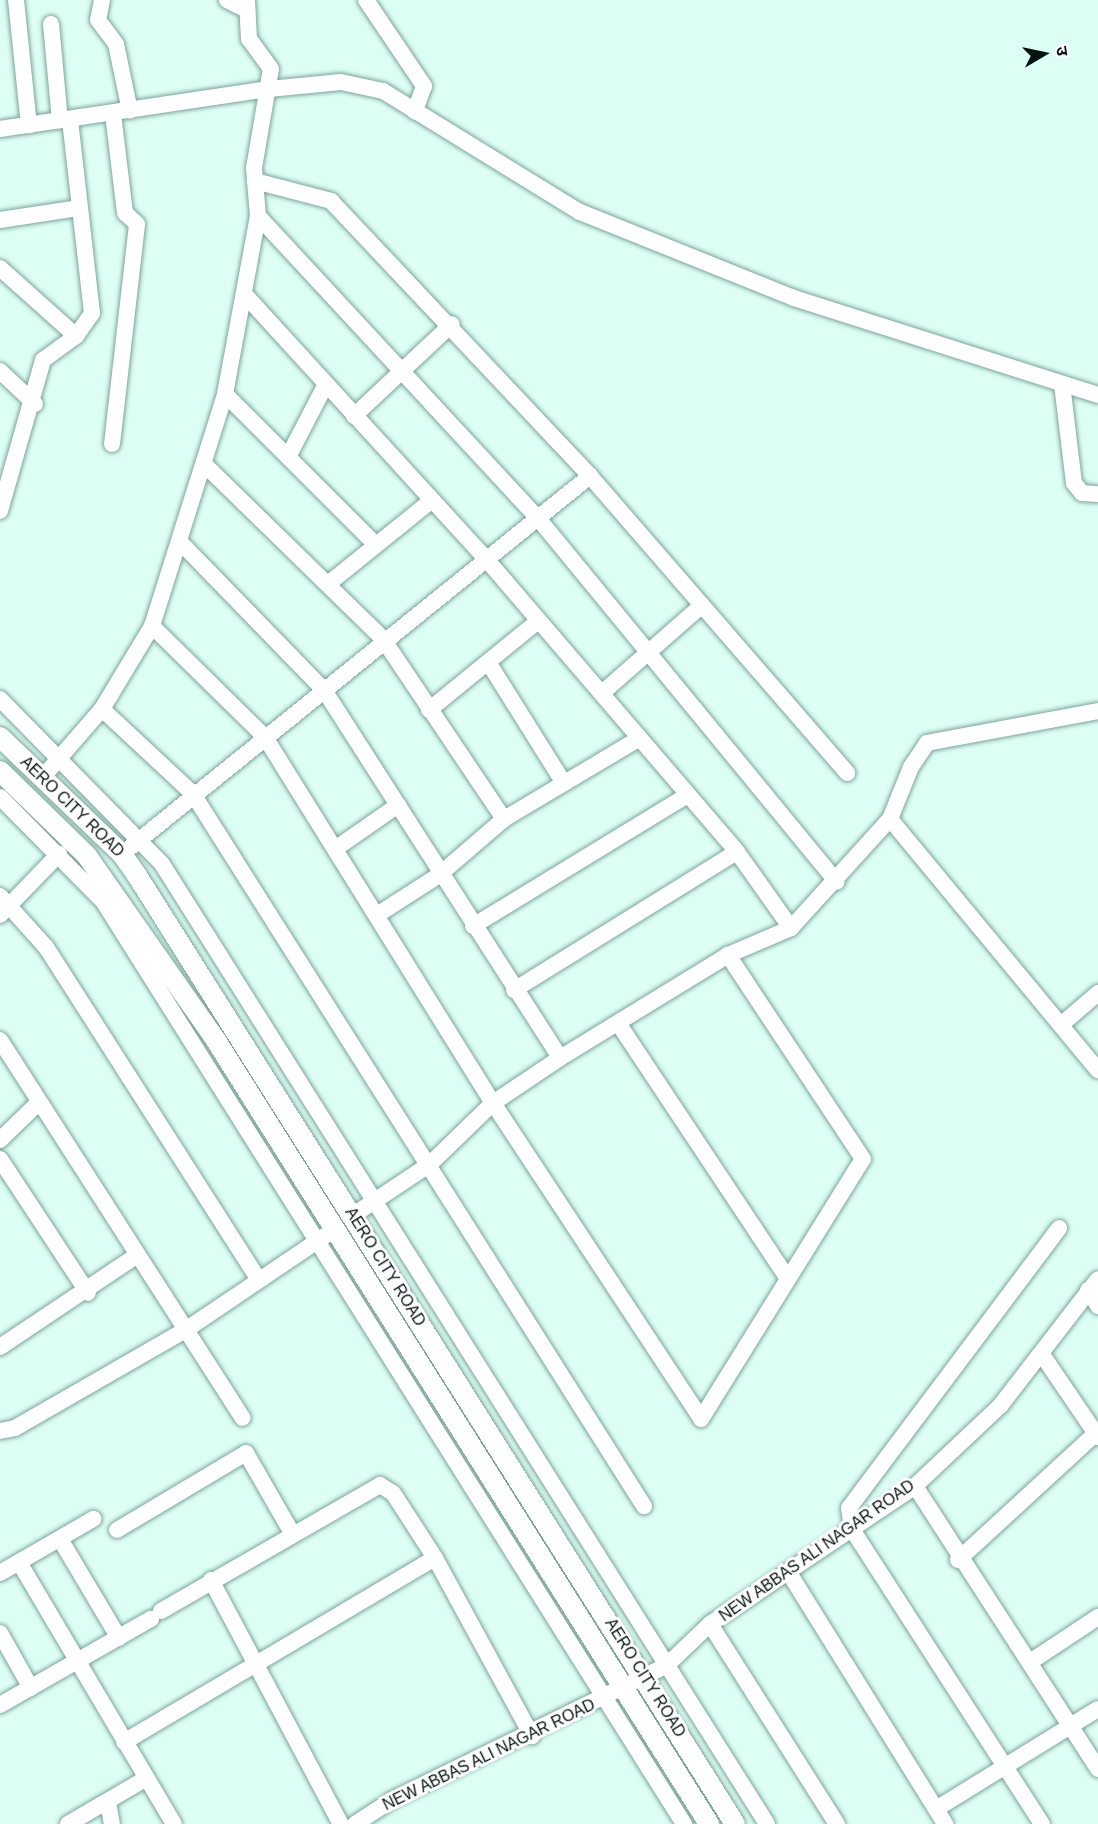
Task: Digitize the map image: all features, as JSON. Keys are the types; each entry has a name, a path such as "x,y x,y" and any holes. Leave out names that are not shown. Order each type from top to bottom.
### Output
{"street":[{"path":"16,0 29,125"},
{"path":"102,0 98,20 116,44 122,113 125,213 137,224 112,444"},
{"path":"42,778 102,709 152,626 205,465 225,394 246,296 258,216 255,181 272,69 249,39 247,5 227,0"},
{"path":"366,0 424,86 414,111"},
{"path":"0,511 5,483 35,404 43,360 76,336 92,313 51,24"},
{"path":"0,129 122,113 269,89 341,82 383,91 580,212 794,298 1098,395"},
{"path":"255,181 331,201 452,324 590,476 700,608 847,773"},
{"path":"0,220 78,208"},
{"path":"258,216 400,372 537,517 837,882"},
{"path":"0,268 76,336"},
{"path":"246,296 354,417 487,560 602,693 737,852 791,928"},
{"path":"354,417 452,324"},
{"path":"0,371 35,404"},
{"path":"288,457 326,384"},
{"path":"1062,384 1074,483 1082,493 1098,494"},
{"path":"225,394 375,544"},
{"path":"205,465 383,639 504,819"},
{"path":"122,854 193,794 324,690 383,639 487,560 590,476"},
{"path":"328,584 431,501"},
{"path":"180,543 324,690 398,805 439,875 560,1058"},
{"path":"602,693 700,608"},
{"path":"429,710 538,621"},
{"path":"152,626 266,736 493,1103 701,1419 863,1159 728,955"},
{"path":"488,662 564,783"},
{"path":"0,699 141,838 375,1201 767,1824"},
{"path":"102,709 193,794 430,1164 644,1506"},
{"path":"352,1216 430,1164 493,1103 560,1058 728,955 791,928 837,882 890,819 911,767 927,743 1098,711"},
{"name":"AERO CITY ROAD","path":"0,737 122,854 645,1677 735,1824"},
{"path":"377,915 439,875 504,819 640,738"},
{"name":"AERO CITY ROAD","path":"0,771 87,856 217,1042 326,1235 624,1687 709,1824"},
{"path":"473,926 688,795"},
{"path":"0,797 59,854 103,901 326,1235 603,1699 684,1824"},
{"path":"336,849 398,805"},
{"path":"890,819 1098,1070"},
{"path":"514,990 737,852"},
{"path":"59,854 3,906 46,947 259,1280"},
{"path":"1062,1024 1098,993"},
{"path":"618,1023 788,1279"},
{"path":"0,1040 38,1104 243,1419"},
{"path":"0,1140 38,1104"},
{"path":"0,1159 88,1293"},
{"path":"1042,1824 852,1529 849,1508 855,1494 1059,1228"},
{"path":"0,1431 15,1428 184,1331 326,1235"},
{"path":"0,1347 88,1293 136,1256"},
{"path":"1093,1285 1098,1306"},
{"name":"NEW ABBAS ALI NAGAR ROAD","path":"355,1824 392,1800 532,1736 667,1665 710,1624 789,1574 915,1486 1000,1406 1043,1356 1093,1285"},
{"path":"958,1560 1097,1435 1043,1356"},
{"path":"117,1530 246,1453 292,1533"},
{"path":"0,1705 120,1638 211,1580 292,1533 380,1485 393,1493 435,1558 532,1736"},
{"path":"915,1486 958,1560 1030,1662 1098,1769"},
{"path":"0,1573 93,1519"},
{"path":"60,1539 120,1638"},
{"path":"124,1742 255,1662 435,1558"},
{"path":"19,1562 80,1660 145,1779 174,1824"},
{"path":"789,1574 945,1824"},
{"path":"211,1580 341,1824"},
{"path":"1030,1662 1098,1617"},
{"path":"710,1624 837,1824"},
{"path":"0,1633 31,1688"},
{"path":"936,1809 1098,1709"},
{"path":"68,1824 145,1779"},
{"path":"108,1802 112,1824"}]}
